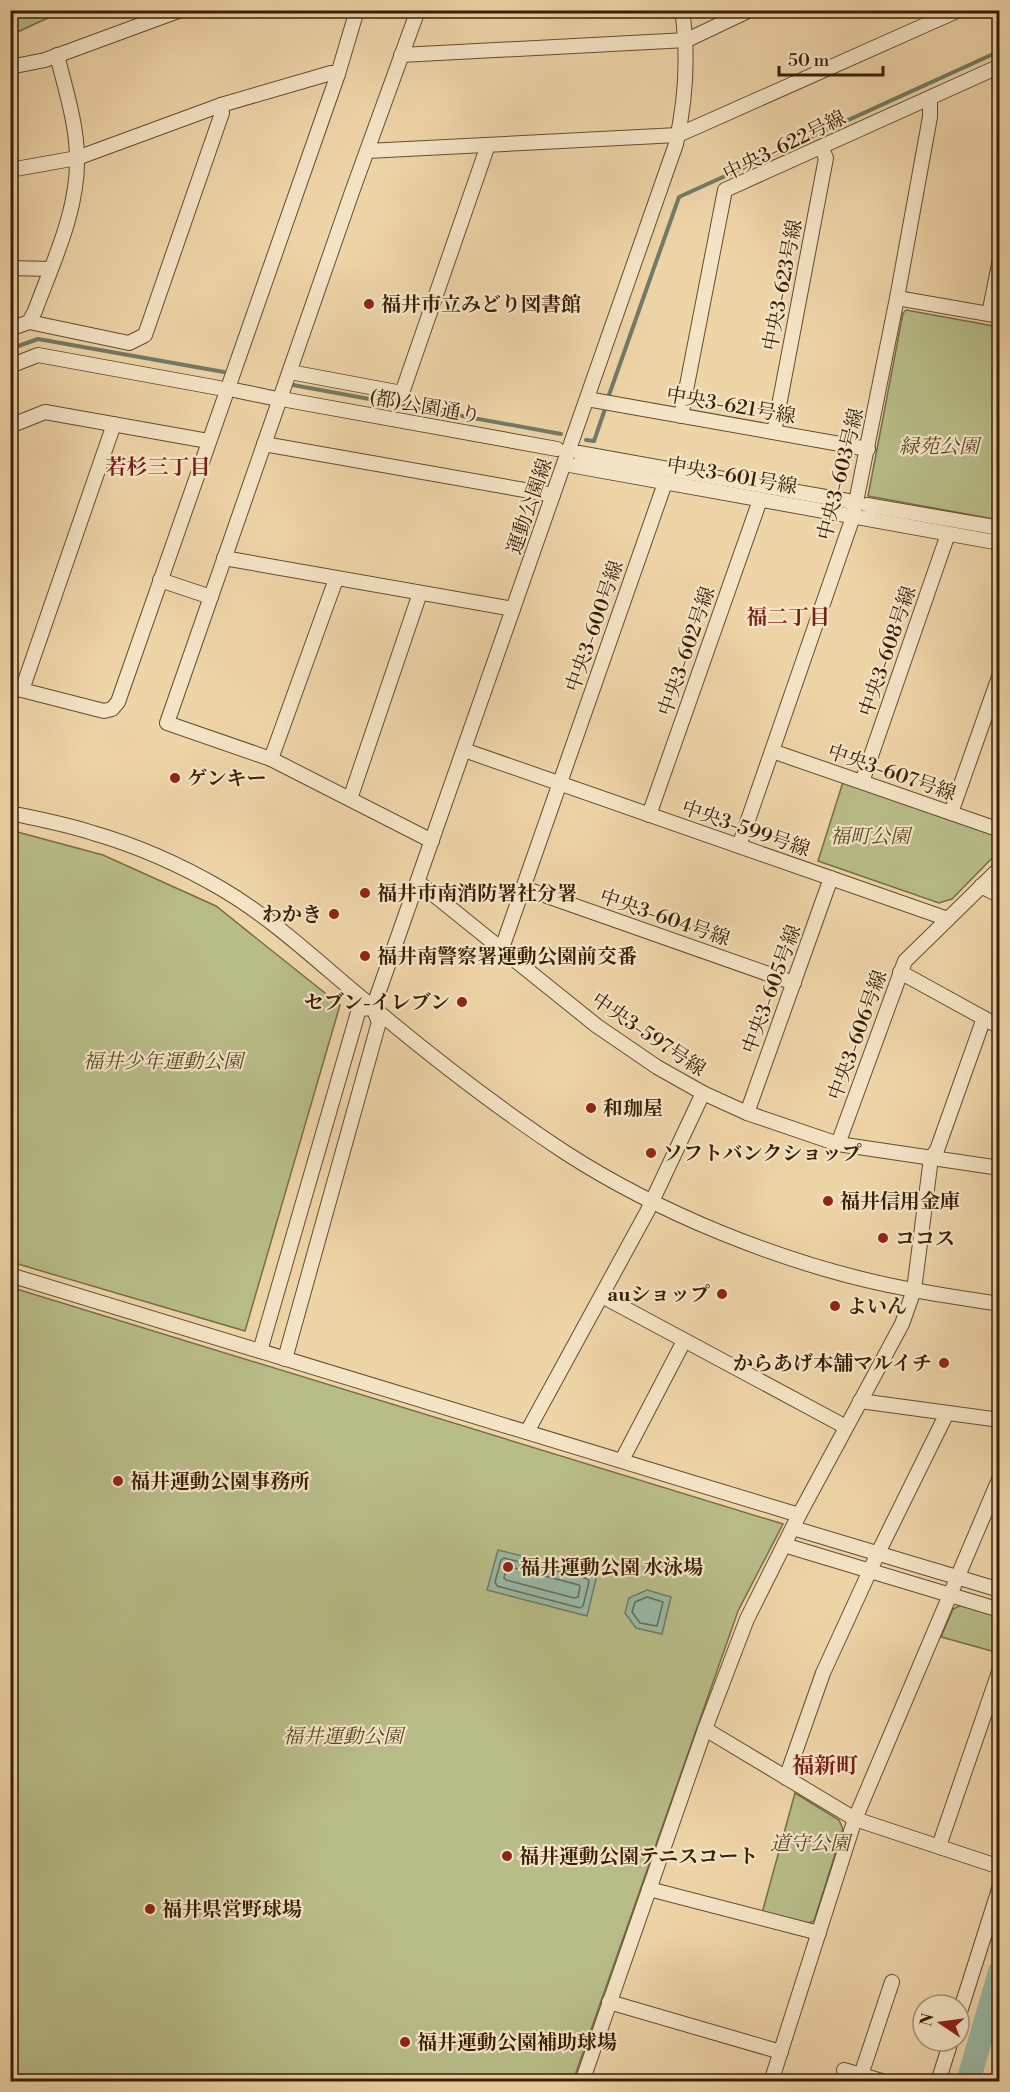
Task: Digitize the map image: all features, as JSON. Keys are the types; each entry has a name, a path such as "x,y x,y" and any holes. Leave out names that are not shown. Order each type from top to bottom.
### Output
{"street":[{"path":"10,67 57,55 181,10"},
{"path":"114,424 16,688 104,711 112,709 118,702 338,74 357,10"},
{"path":"418,10 167,723 271,759 432,841"},
{"name":"運動公園線","path":"373,1008 678,135 684,103 687,40 682,10"},
{"path":"401,55 687,40 750,10"},
{"path":"367,151 678,135 959,10"},
{"path":"29,322 36,311 74,196 78,158 74,122 57,55"},
{"name":"中央3-622号線","path":"681,416 725,190 999,66"},
{"path":"10,170 78,158 221,105 331,73 338,74"},
{"name":"中央3-603号線","path":"739,846 853,517 897,298 930,117 930,99"},
{"path":"10,329 29,322 129,343 145,335 222,113 221,105"},
{"path":"290,372 402,393 488,145"},
{"name":"中央3-623号線","path":"774,432 826,158 821,147"},
{"path":"897,298 994,315 999,259"},
{"path":"10,268 50,269"},
{"path":"10,366 38,355 219,388"},
{"name":"(都)公園通り","path":"234,390 557,449"},
{"name":"中央3-621号線","path":"587,399 868,449"},
{"path":"11,427 45,412 208,441"},
{"path":"264,444 553,495"},
{"path":"579,453 848,501"},
{"name":"中央3-601号線","path":"564,464 999,543"},
{"name":"中央3-600号線","path":"502,948 665,483"},
{"name":"中央3-602号線","path":"649,814 760,500"},
{"path":"867,505 999,528"},
{"name":"中央3-608号線","path":"862,782 948,534"},
{"path":"224,558 513,609"},
{"path":"271,759 336,579"},
{"path":"160,580 211,597"},
{"path":"350,799 420,593"},
{"path":"951,813 999,674"},
{"name":"中央3-599号線","path":"464,750 948,919"},
{"name":"中央3-607号線","path":"772,751 999,830"},
{"path":"10,813 91,832 127,844 156,855 222,890 268,920 373,1008 497,1105 550,1142 651,1202 729,1235 840,1273 914,1290 999,1304"},
{"path":"948,919 999,868"},
{"name":"中央3-605号線","path":"747,1113 831,878"},
{"name":"中央3-597号線","path":"418,882 597,1026 657,1067 703,1093 747,1113 838,1144 999,1168"},
{"path":"981,886 999,896"},
{"name":"中央3-604号線","path":"524,888 794,983"},
{"name":"中央3-606号線","path":"838,1144 900,972 905,962 948,919"},
{"path":"900,972 999,1027"},
{"path":"260,1351 359,1010 373,1008"},
{"path":"285,1359 379,1022 373,1008"},
{"path":"582,2082 705,1729 747,1619 799,1515 902,1324 914,1290 931,1158 937,1150 984,1018"},
{"path":"527,1432 651,1202 703,1093"},
{"path":"10,1275 799,1515"},
{"path":"602,1296 846,1428"},
{"path":"622,1461 684,1341"},
{"path":"860,1401 999,1420"},
{"path":"786,1778 823,1673 878,1553 947,1413"},
{"path":"771,2082 855,1819 999,1478"},
{"path":"793,1528 999,1590"},
{"path":"784,1545 999,1610"},
{"path":"939,1846 999,1670"},
{"path":"705,1729 855,1819 999,1867"},
{"path":"966,1993 999,1886"},
{"path":"649,1889 819,1933"},
{"path":"861,2075 892,1982"},
{"path":"609,2002 780,2052"},
{"path":"938,2082 947,2053"},
{"path":"844,2070 885,2082"}],"green space":[{"path":"11,10 63,10 63,11 11,35"},
{"name":"緑苑公園","path":"906,310 999,327 999,520 868,496 903,313"},
{"name":"福町公園","path":"843,782 999,837 999,851 952,899 939,903 818,861"},
{"name":"福井少年運動公園","path":"10,830 103,855 216,906 340,1005 245,1331 11,1262"},
{"name":"福井運動公園","path":"10,1287 783,1524 738,1611 573,2081 11,2081"},
{"path":"961,1605 999,1616 999,1653 941,1637 953,1609"},
{"name":"道守公園","path":"795,1793 839,1820 843,1829 814,1921 806,1924 762,1913"}],"water":[{"path":"498,1550 597,1575 587,1616 487,1590"},
{"path":"647,1590 671,1597 662,1634 636,1628 625,1613 629,1598"}],"waterway":[{"path":"609,395 679,197 1000,51"},
{"path":"10,349 38,339 224,372"},
{"path":"293,385 561,434"},
{"path":"586,440 594,441 605,409"},
{"path":"968,2082 1000,1972"}],"place":[{"name":"福井市立みどり図書館","path":"369,304"},
{"name":"ゲンキー","path":"175,778"},
{"name":"福井市南消防署社分署","path":"365,893"},
{"name":"わかき","path":"334,914"},
{"name":"福井南警察署運動公園前交番","path":"365,956"},
{"name":"セブン-イレブン","path":"462,1002"},
{"name":"和珈屋","path":"591,1108"},
{"name":"ソフトバンクショップ","path":"651,1153"},
{"name":"福井信用金庫","path":"828,1201"},
{"name":"ココス","path":"883,1238"},
{"name":"auショップ","path":"722,1294"},
{"name":"よいん","path":"835,1306"},
{"name":"からあげ本舗マルイチ","path":"944,1363"},
{"name":"福井運動公園事務所","path":"118,1481"},
{"name":"福井運動公園 水泳場","path":"508,1567"},
{"name":"福井運動公園テニスコート","path":"507,1856"},
{"name":"福井県営野球場","path":"150,1909"},
{"name":"福井運動公園補助球場","path":"405,2042"}],"district":[{"name":"若杉三丁目","path":"158,467"},
{"name":"福二丁目","path":"788,617"},
{"name":"福新町","path":"825,1765"}]}
